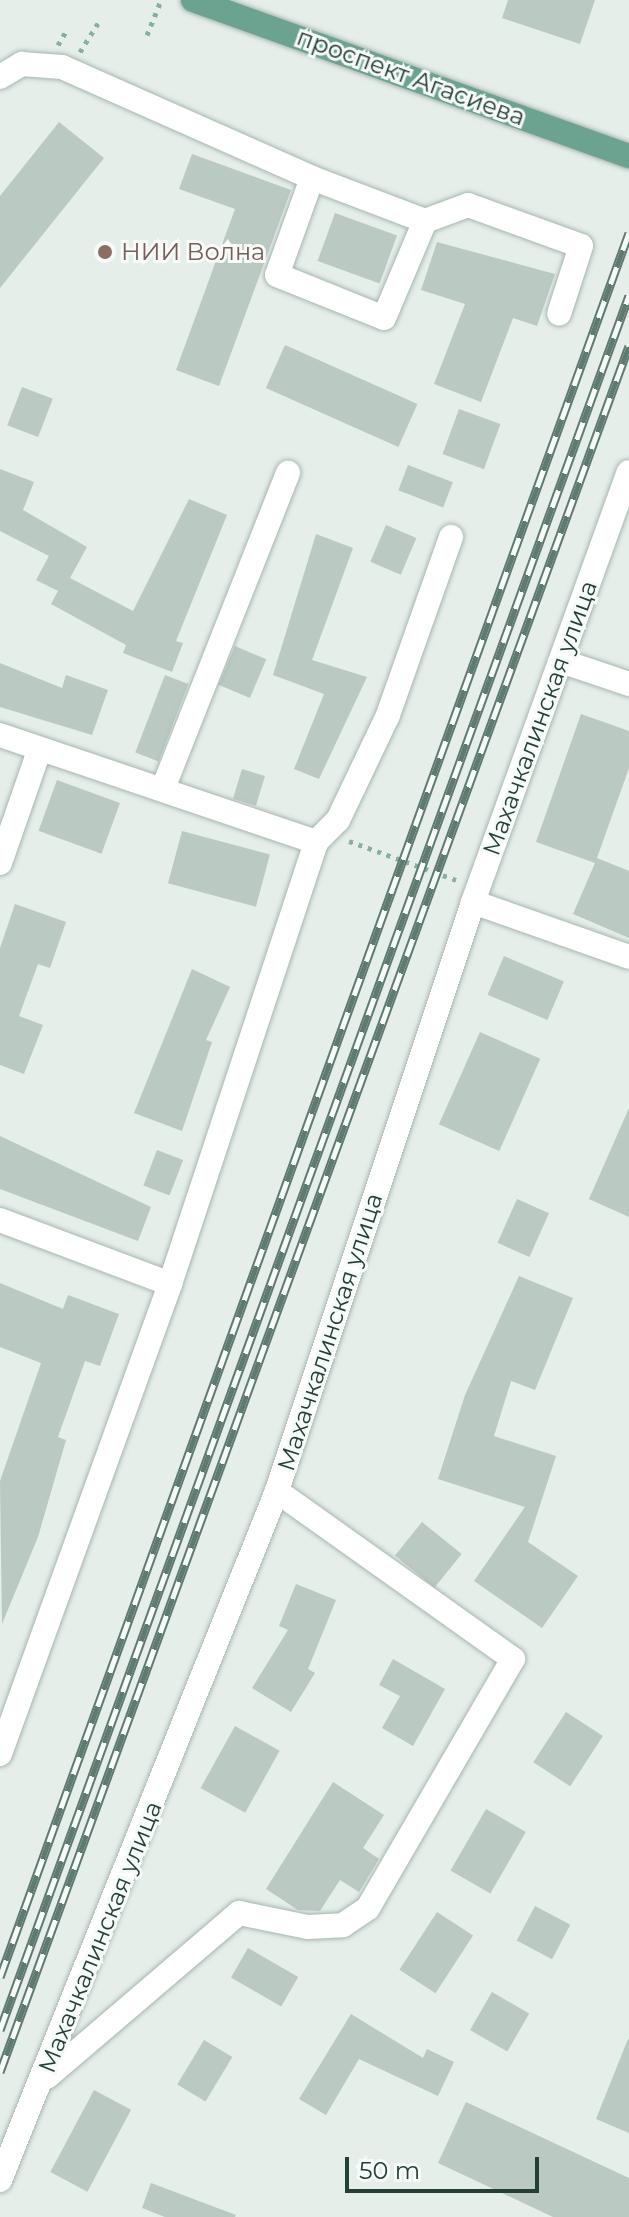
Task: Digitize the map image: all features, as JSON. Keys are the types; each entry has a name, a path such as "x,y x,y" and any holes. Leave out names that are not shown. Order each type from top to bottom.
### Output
{"main road":[{"name":"проспект Агасиева","path":"193,0 629,156"}],"street":[{"path":"0,77 22,64 62,67 312,178 425,221 468,205 581,246 559,314"},
{"path":"312,178 277,275 384,318 425,221"},
{"name":"Махачкалинская улица","path":"0,2180 43,2081 277,1491 473,902 629,472"},
{"path":"164,786 288,473"},
{"path":"0,1754 170,1284 321,837 388,715 451,537"},
{"path":"561,661 629,684"},
{"path":"0,735 39,751 164,786 321,837"},
{"path":"0,863 39,751"},
{"path":"473,902 629,957"},
{"path":"0,1220 170,1284"},
{"path":"43,2081 239,1913 308,1927 343,1925 368,1908 513,1659 277,1491"}],"path":[{"path":"147,35 161,0"},
{"path":"75,60 100,20"},
{"path":"321,837 456,880"}],"building":[{"path":"508,0 595,0 580,44 502,18"},
{"path":"59,122 104,158 0,288 0,196"},
{"path":"192,154 291,190 219,386 176,370 235,209 179,189"},
{"path":"335,213 397,236 380,283 318,261"},
{"path":"437,242 555,274 537,326 513,318 481,402 434,384 465,304 421,290"},
{"path":"285,345 417,404 398,447 266,388"},
{"path":"22,387 53,399 38,437 7,425"},
{"path":"459,409 500,424 484,469 443,454"},
{"path":"408,465 453,482 443,507 398,490"},
{"path":"0,469 34,482 23,510 87,547 70,578 133,611 189,499 227,515 176,641 183,643 172,672 123,653 126,645 51,604 58,591 36,580 49,556 0,531"},
{"path":"386,525 416,538 401,575 370,562"},
{"path":"316,534 353,548 312,660 367,677 319,779 294,769 324,694 273,675"},
{"path":"235,646 266,659 250,698 219,685"},
{"path":"0,663 62,688 66,675 108,690 92,735 0,707"},
{"path":"165,675 188,684 159,761 135,752"},
{"path":"581,714 629,731 629,768 597,858 629,871 629,938 573,914 595,863 536,842"},
{"path":"242,769 265,776 256,806 233,799"},
{"path":"57,780 120,803 101,854 39,831"},
{"path":"182,831 270,855 256,907 168,883"},
{"path":"15,904 66,922 50,968 38,964 19,1016 43,1025 24,1074 0,1065 0,948"},
{"path":"504,956 564,981 547,1020 488,995"},
{"path":"192,969 230,987 206,1040 212,1042 182,1131 134,1113"},
{"path":"480,1032 540,1059 499,1151 439,1124"},
{"path":"629,1108 629,1217 589,1199"},
{"path":"0,1136 151,1207 138,1241 0,1189"},
{"path":"157,1150 183,1160 170,1196 143,1185"},
{"path":"517,1199 549,1213 529,1257 497,1243"},
{"path":"519,1276 573,1298 535,1390 511,1381 494,1436 556,1456 528,1542 578,1576 542,1628 474,1581 525,1507 438,1479 465,1395"},
{"path":"0,1283 63,1309 68,1295 119,1314 100,1366 85,1361 58,1437 66,1440 38,1537 2,1624 0,1481 41,1363 0,1347"},
{"path":"422,1522 462,1554 435,1588 395,1555"},
{"path":"296,1584 336,1600 308,1669 315,1673 291,1712 252,1688 288,1630 279,1626"},
{"path":"393,1659 445,1689 413,1746 382,1728 400,1696 379,1685"},
{"path":"566,1712 603,1736 570,1786 533,1762"},
{"path":"235,1726 280,1751 245,1813 201,1788"},
{"path":"333,1782 384,1815 363,1848 379,1859 359,1892 340,1880 320,1911 298,1910 266,1889"},
{"path":"486,1809 526,1832 490,1893 450,1870"},
{"path":"535,1906 570,1925 552,1959 517,1940"},
{"path":"437,1912 473,1935 435,1993 399,1970"},
{"path":"248,1948 298,1977 281,2006 231,1977"},
{"path":"492,1992 529,2014 507,2052 470,2030"},
{"path":"351,2014 423,2058 427,2049 454,2062 438,2096 359,2059 326,2115 299,2099"},
{"path":"629,2039 629,2133 596,2119"},
{"path":"204,2040 232,2057 206,2102 177,2085"},
{"path":"94,2090 131,2110 87,2192 50,2172"},
{"path":"466,2102 629,2178 629,2217 553,2217 438,2163"},
{"path":"151,2183 236,2215 165,2217 142,2208"}],"railway":[{"path":"0,1977 629,233"},
{"path":"0,2030 629,295"},
{"path":"0,2072 629,346"}],"place":[{"name":"НИИ Волна","path":"105,252"}]}
